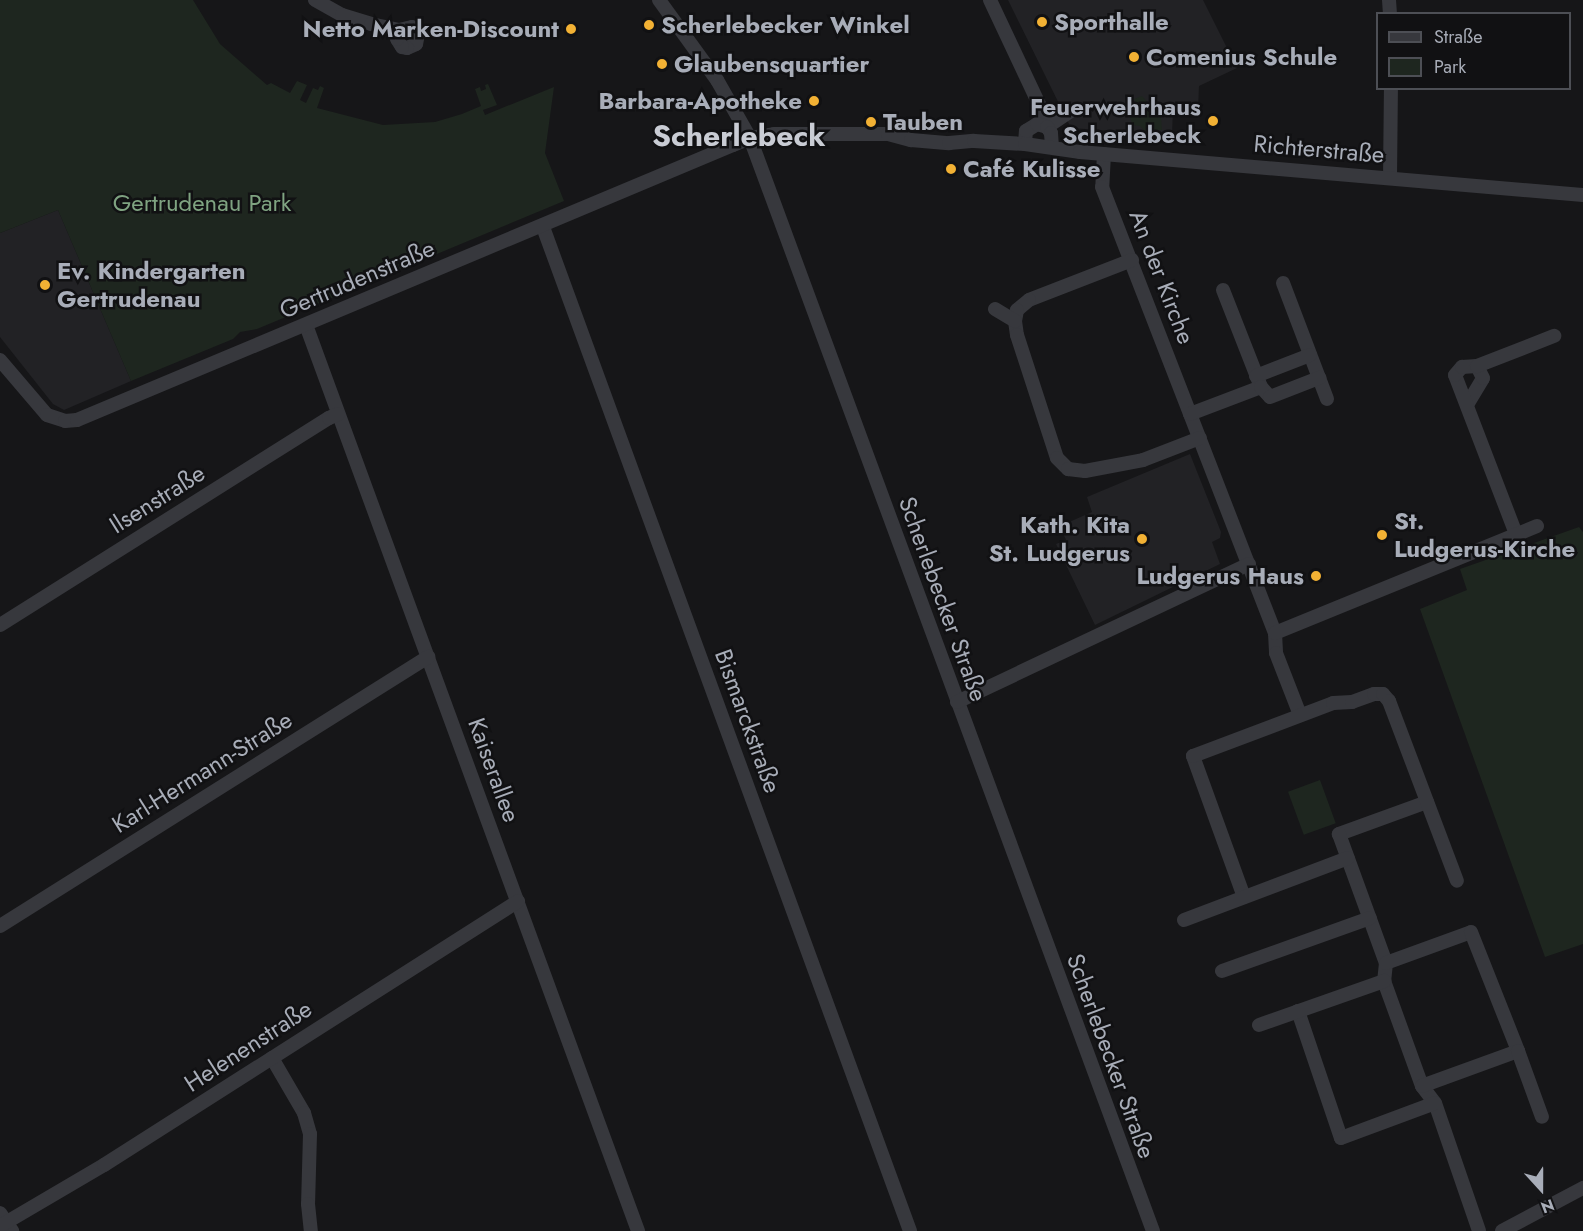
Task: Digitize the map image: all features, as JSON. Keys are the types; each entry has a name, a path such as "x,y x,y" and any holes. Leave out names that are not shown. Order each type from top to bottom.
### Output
{"street":[{"path":"315,0 342,15 399,30"},
{"name":"Scherlebecker Straße","path":"659,0 717,80 750,138 1153,1231"},
{"path":"990,0 1044,115 1045,125 1051,133 1052,147"},
{"path":"1390,178 1391,90"},
{"path":"1025,144 1026,131 1031,125 1045,125 1072,110"},
{"name":"Richterstraße","path":"750,138 774,134 896,135 911,140 1025,144 1104,154 1583,195"},
{"name":"Gertrudenstraße","path":"0,360 39,409 54,419 65,422 77,420 750,138"},
{"name":"An der Kirche","path":"1104,154 1102,187 1275,633 1276,653 1300,715"},
{"name":"Bismarckstraße","path":"543,226 910,1231"},
{"path":"1132,260 1029,300 1017,310 1015,321 1023,356 1057,458 1068,469 1085,471 1143,460 1200,438"},
{"path":"1283,283 1327,399"},
{"path":"1223,290 1259,381 1270,397 1319,378"},
{"path":"995,309 1015,321"},
{"name":"Kaiserallee","path":"306,325 638,1231"},
{"path":"1515,534 1455,375 1462,367 1477,366 1554,336"},
{"path":"1190,414 1310,355"},
{"path":"1467,405 1483,378 1477,366"},
{"name":"Ilsenstraße","path":"0,625 338,414"},
{"path":"1275,633 1537,526"},
{"path":"957,702 1249,564"},
{"name":"Karl-Hermann-Straße","path":"0,926 428,657"},
{"path":"1244,897 1194,756 1333,703 1352,702 1383,694 1389,701 1457,881"},
{"path":"1426,802 1339,834 1386,963 1384,981 1422,1086 1435,1103 1479,1231"},
{"path":"1184,920 1348,858"},
{"name":"Helenenstraße","path":"4,1223 104,1165 518,901"},
{"path":"1222,971 1370,918"},
{"path":"1386,963 1471,932 1542,1117"},
{"path":"1259,1025 1384,981"},
{"path":"1298,1011 1341,1138 1435,1103"},
{"path":"1422,1086 1518,1051"},
{"path":"272,1058 304,1113 310,1134 308,1204 311,1231"},
{"path":"1502,1231 1583,1188"}],"shaded area":[{"name":"Comenius Schule","path":"1008,0 1203,0 1237,68 1199,86 1198,109 1173,109 1172,135 1071,128"},
{"name":"Ev. Kindergarten Gertrudenau","path":"58,210 131,381 64,410 53,404 0,337 0,233"},
{"name":"Kath. Kita St. Ludgerus","path":"1190,454 1221,532 1220,538 1212,542 1220,564 1095,625 1056,544 1066,540 1060,526 1092,512 1087,497"}],"green space":[{"name":"Gertrudenau Park","path":"0,0 193,0 220,44 267,85 271,83 290,93 297,81 307,85 300,100 306,103 313,88 318,90 320,86 324,88 317,108 383,125 435,122 462,114 481,106 475,89 480,87 481,91 486,89 485,85 488,84 497,105 483,110 485,115 554,87 545,153 564,201 257,329 240,332 233,339 131,381 58,210 0,233"},
{"path":"1142,96 1149,104 1160,106 1162,130 1145,131 1140,126 1133,125 1130,118 1137,105 1134,99"},
{"path":"1579,527 1583,532 1583,944 1545,957 1420,609 1467,590 1460,569"},
{"path":"1320,780 1336,823 1304,835 1288,792"}],"place":[{"name":"Sporthalle","path":"1042,22"},
{"name":"Scherlebecker Winkel","path":"649,25"},
{"name":"Netto Marken-Discount","path":"571,29"},
{"name":"Comenius Schule","path":"1134,57"},
{"name":"Glaubensquartier","path":"662,64"},
{"name":"Barbara-Apotheke","path":"814,101"},
{"name":"Feuerwehrhaus Scherlebeck","path":"1213,121"},
{"name":"Tauben","path":"871,122"},
{"name":"Café Kulisse","path":"951,169"},
{"name":"Ev. Kindergarten Gertrudenau","path":"45,285"},
{"name":"St. Ludgerus-Kirche","path":"1382,535"},
{"name":"Kath. Kita St. Ludgerus","path":"1142,539"},
{"name":"Ludgerus Haus","path":"1316,576"}],"district":[{"name":"Scherlebeck","path":"739,136"}]}
